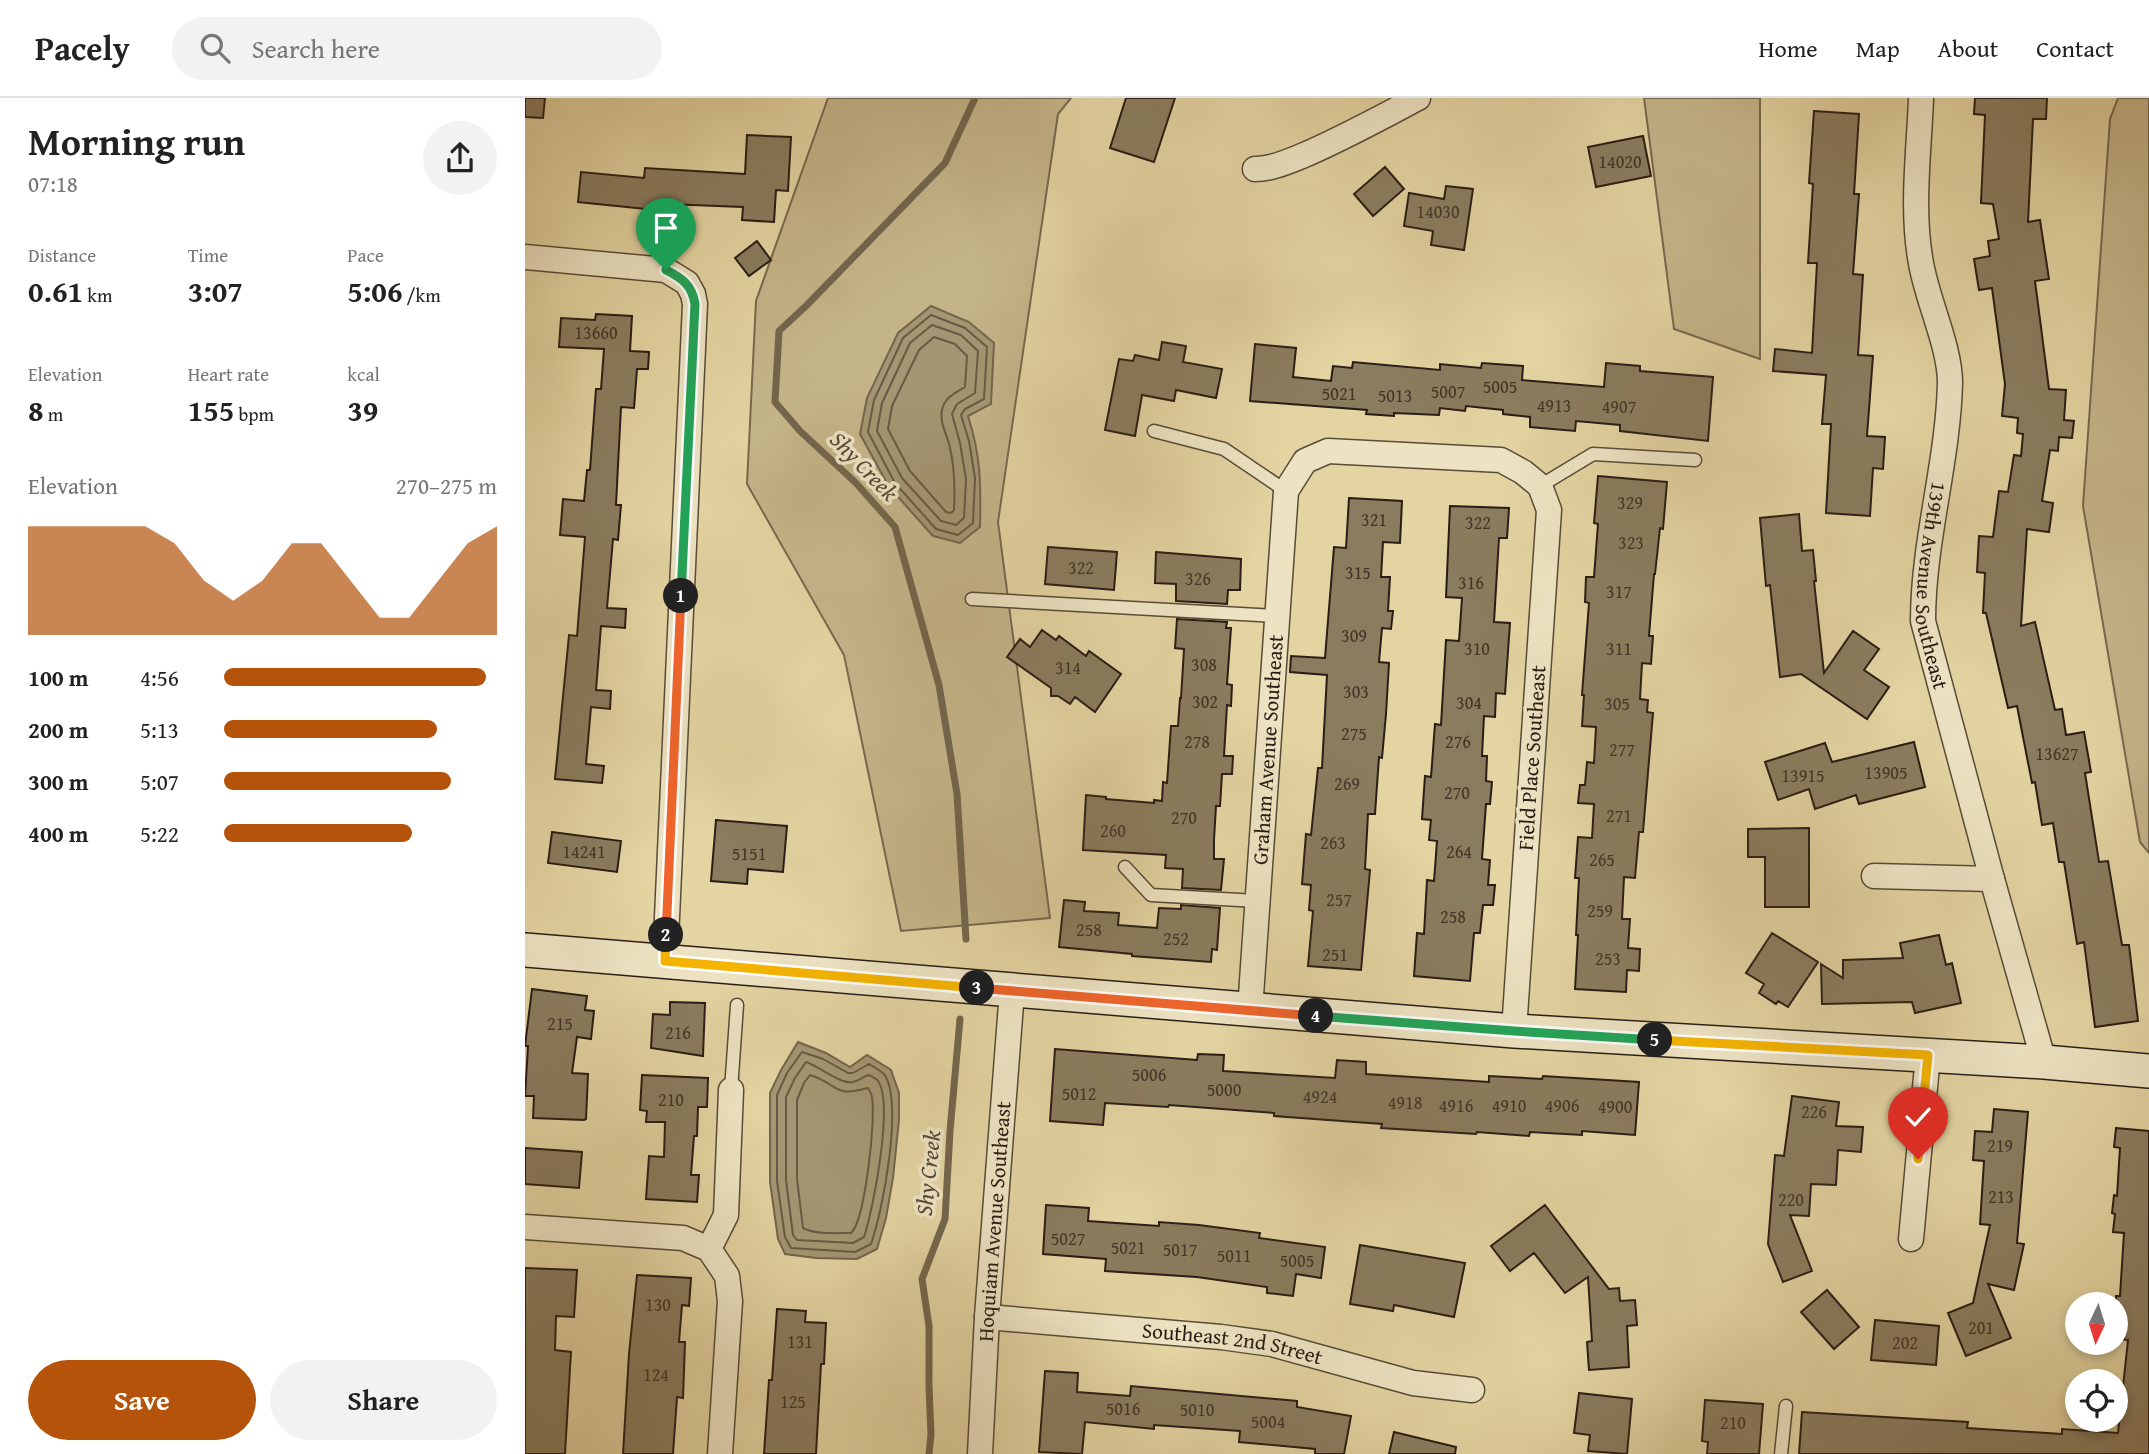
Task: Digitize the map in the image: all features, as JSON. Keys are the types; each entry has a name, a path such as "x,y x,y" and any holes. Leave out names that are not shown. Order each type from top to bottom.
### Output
{"street":[{"path":"1255,169 1263,169 1321,148 1418,98"},
{"name":"139th Avenue Southeast","path":"1921,98 1917,238 1921,266 1943,343 1950,380 1947,423 1923,591 1923,621 2044,1062"},
{"path":"525,257 666,270 687,283 695,304 665,961"},
{"path":"1286,491 1304,461 1328,452 1501,460 1523,472 1540,486"},
{"name":"Field Place Southeast","path":"1514,1031 1549,510 1540,486"},
{"name":"Graham Avenue Southeast","path":"1250,1010 1286,491"},
{"path":"1874,876 1992,878"},
{"path":"525,950 1514,1031 2044,1062 2149,1072"},
{"name":"Hoquiam Avenue Southeast","path":"980,1454 987,1317 1012,991"},
{"path":"1910,1239 1928,1055"},
{"path":"709,1250 726,1215 731,1090"},
{"path":"525,1227 683,1238 709,1250 727,1276 730,1301 720,1454"},
{"name":"Southeast 2nd Street","path":"987,1317 1259,1342 1413,1384 1472,1390"}],"lane":[{"path":"1154,431 1224,449 1286,491"},
{"path":"1540,486 1593,454 1695,460"},
{"path":"972,599 1277,617"},
{"path":"1125,867 1151,895 1257,901"},
{"path":"731,1090 737,1005"},
{"path":"1781,1454 1786,1406"}],"shaded area":[{"path":"828,98 1071,98 1058,114 998,522 1050,918 901,931 844,655 747,484 756,301"},
{"path":"1644,98 1760,98 1760,359 1674,329"},
{"path":"2118,98 2149,98 2149,853 2140,842 2083,506 2110,119"}],"water":[{"path":"931,306 969,322 994,343 991,404 968,416 979,471 980,527 960,543 933,536 889,487 860,434 867,398 898,333"},
{"path":"798,1042 826,1053 850,1067 867,1055 891,1070 899,1093 893,1178 886,1218 877,1249 857,1259 785,1254 778,1239 770,1182 770,1093"}],"building":[{"path":"525,98 545,98 543,118 525,117"},
{"path":"1126,98 1175,98 1154,162 1110,148"},
{"path":"1975,98 2047,98 2046,119 2033,119 2028,222 2040,220 2049,279 2035,281 2049,389 2066,390 2064,420 2074,421 2072,438 2059,437 2058,451 2050,450 2042,501 2053,503 2049,532 2027,529 2021,626 2035,622 2055,710 2062,709 2066,735 2084,732 2091,772 2085,773 2099,862 2108,861 2122,945 2129,945 2138,1021 2095,1027 2084,942 2077,944 2064,862 2059,862 2053,823 2042,825 2017,706 2008,708 1986,613 1983,613 1985,573 1977,572 1979,536 1993,537 1999,491 2008,492 2014,455 2021,456 2023,434 2017,433 2018,418 2002,416 2005,384 1992,288 1979,290 1974,259 1990,256 1988,241 1999,239 1993,204 1981,203 1985,115 1974,114"},
{"path":"1814,111 1859,114 1854,194 1859,194 1853,274 1863,275 1858,355 1873,356 1867,436 1885,437 1883,469 1873,468 1870,516 1826,513 1831,424 1822,424 1826,375 1773,371 1775,349 1812,353 1817,263 1808,263 1813,184 1809,183"},
{"path":"747,135 791,137 788,191 776,190 774,222 742,220 743,207 666,204 665,211 578,202 581,172 644,178 645,168 745,174"},
{"path":"1643,136 1651,176 1596,187 1588,147"},
{"path":"1385,167 1404,189 1373,216 1354,194"},
{"path":"1446,186 1473,189 1464,250 1431,245 1433,231 1404,226 1409,193 1444,199"},
{"path":"757,241 771,260 749,276 735,258"},
{"path":"596,314 632,316 630,351 649,352 648,369 637,369 634,408 621,407 616,505 621,505 618,540 613,539 607,608 626,609 625,628 601,626 596,690 611,691 610,709 591,707 586,764 604,766 602,783 555,779 569,635 577,636 585,537 560,535 563,499 584,501 587,470 590,470 596,389 601,389 604,349 559,347 561,318 595,320"},
{"path":"1162,342 1186,346 1183,362 1222,369 1216,398 1176,390 1174,401 1142,395 1135,436 1105,430 1119,359 1133,361 1135,355 1159,360"},
{"path":"1255,344 1296,348 1293,377 1331,381 1333,366 1352,368 1353,362 1440,370 1440,364 1481,368 1482,363 1523,366 1522,380 1604,387 1606,363 1640,366 1640,371 1713,377 1708,441 1620,431 1620,425 1576,421 1575,431 1530,427 1530,417 1503,414 1503,410 1466,406 1465,411 1440,408 1439,415 1394,413 1394,416 1366,414 1367,410 1250,401"},
{"path":"1598,476 1667,482 1663,529 1660,528 1654,574 1649,636 1653,636 1651,664 1642,663 1640,699 1648,700 1647,712 1653,713 1643,832 1639,832 1635,878 1624,877 1622,919 1630,919 1628,948 1640,949 1639,971 1627,970 1626,992 1575,989 1579,878 1575,878 1578,837 1592,838 1594,804 1578,803 1580,785 1585,785 1587,762 1594,763 1596,727 1582,726 1582,695 1589,603 1585,602 1586,577 1594,577 1598,524 1594,523"},
{"path":"1349,498 1402,501 1400,543 1383,542 1381,577 1390,577 1388,611 1393,611 1391,629 1382,628 1379,662 1389,663 1386,714 1382,758 1379,757 1375,814 1368,814 1365,869 1370,870 1361,970 1308,966 1313,911 1309,910 1311,885 1302,884 1306,834 1311,835 1318,768 1322,768 1327,675 1290,672 1291,656 1325,658 1334,547 1346,548"},
{"path":"1450,506 1509,508 1507,538 1499,538 1494,622 1510,623 1505,694 1496,693 1495,717 1484,716 1482,756 1487,756 1486,781 1492,782 1490,804 1486,804 1482,859 1490,860 1488,885 1495,885 1493,905 1483,905 1480,933 1474,933 1470,981 1414,976 1417,933 1424,934 1427,880 1434,881 1437,841 1429,840 1431,820 1422,819 1425,776 1431,777 1435,724 1441,725 1446,640 1459,641 1462,598 1446,597"},
{"path":"1799,514 1802,551 1813,550 1824,673 1853,631 1879,649 1864,670 1889,687 1867,719 1801,674 1780,677 1770,585 1766,586 1760,518"},
{"path":"1048,547 1117,552 1114,590 1045,584"},
{"path":"1156,552 1241,559 1240,590 1228,590 1227,604 1176,601 1176,584 1155,583"},
{"path":"1177,619 1227,622 1226,628 1231,628 1227,684 1232,685 1231,706 1227,705 1224,756 1233,756 1232,774 1222,774 1220,806 1216,806 1214,840 1214,859 1224,859 1221,890 1182,888 1183,869 1165,868 1166,855 1083,850 1086,795 1154,803 1154,800 1162,801 1163,782 1167,783 1171,726 1178,726 1181,698 1184,649 1175,648"},
{"path":"1042,630 1056,640 1059,636 1086,656 1089,651 1121,674 1095,712 1075,697 1070,704 1058,696 1051,696 1051,688 1007,657 1020,639 1030,647"},
{"path":"1914,742 1925,787 1859,804 1856,795 1815,809 1809,789 1778,800 1765,762 1825,743 1832,762"},
{"path":"716,820 787,826 783,872 748,869 747,884 711,881"},
{"path":"1809,828 1809,907 1765,907 1765,857 1748,857 1748,829"},
{"path":"552,832 621,841 617,872 548,863"},
{"path":"1064,900 1085,902 1084,911 1119,913 1118,925 1157,928 1159,908 1181,909 1181,905 1220,908 1217,950 1212,949 1211,962 1059,947"},
{"path":"1772,933 1818,962 1788,1007 1778,1001 1776,1004 1759,993 1764,984 1746,973"},
{"path":"1939,935 1946,965 1952,963 1961,1003 1915,1013 1912,1002 1822,1004 1821,964 1843,978 1843,960 1903,958 1900,943"},
{"path":"532,989 587,996 585,1010 594,1011 591,1039 577,1037 572,1073 588,1074 584,1120 533,1118 534,1096 525,1096 528,1046 525,1046"},
{"path":"670,1002 705,1003 703,1056 651,1048 653,1014 670,1015"},
{"path":"1055,1049 1197,1060 1198,1054 1224,1055 1223,1071 1335,1078 1337,1060 1366,1062 1366,1074 1489,1082 1489,1076 1542,1079 1543,1076 1639,1082 1635,1135 1582,1131 1582,1135 1530,1132 1529,1136 1476,1134 1381,1128 1382,1124 1274,1116 1274,1113 1105,1103 1103,1125 1050,1121"},
{"path":"642,1075 708,1078 707,1107 698,1107 697,1136 694,1136 691,1175 699,1175 697,1202 646,1199 649,1156 664,1157 665,1122 646,1122 647,1111 640,1110"},
{"path":"1792,1096 1839,1102 1836,1126 1863,1127 1861,1152 1838,1150 1836,1185 1811,1184 1809,1216 1790,1215 1812,1271 1783,1282 1768,1244 1775,1155 1784,1156"},
{"path":"1994,1109 2028,1112 2017,1243 2024,1244 2014,1290 1988,1284 2011,1338 1966,1356 1948,1313 1973,1303 1990,1225 1980,1224 1984,1161 1973,1160 1975,1131 1992,1132"},
{"path":"2116,1128 2149,1131 2149,1454 1799,1454 1802,1412 1968,1422 1967,1428 2062,1434 2062,1429 2065,1432 2128,1432 2128,1369 2125,1369 2128,1355 2128,1292 2120,1292 2124,1233 2113,1232 2115,1214 2112,1213 2114,1195 2117,1196 2120,1148 2114,1147"},
{"path":"525,1148 582,1152 579,1188 525,1184"},
{"path":"1046,1205 1089,1208 1088,1221 1159,1226 1159,1222 1199,1225 1260,1233 1259,1238 1325,1247 1321,1278 1296,1274 1293,1296 1267,1293 1267,1287 1197,1277 1105,1271 1106,1259 1043,1254"},
{"path":"1545,1205 1609,1289 1619,1288 1620,1301 1635,1300 1637,1325 1627,1326 1629,1367 1589,1370 1587,1342 1592,1341 1588,1277 1565,1293 1534,1253 1510,1271 1491,1246"},
{"path":"1360,1245 1465,1263 1454,1317 1394,1305 1393,1311 1350,1304"},
{"path":"525,1268 577,1270 574,1317 556,1316 555,1350 571,1352 565,1454 525,1454"},
{"path":"637,1275 691,1278 689,1306 682,1305 679,1342 685,1342 683,1398 677,1397 673,1454 623,1454"},
{"path":"1827,1290 1859,1327 1834,1349 1801,1312"},
{"path":"777,1309 806,1311 805,1322 826,1323 816,1454 764,1454"},
{"path":"1875,1320 1939,1326 1936,1365 1871,1360"},
{"path":"1045,1371 1078,1373 1077,1392 1130,1396 1131,1386 1297,1401 1297,1407 1351,1416 1344,1454 1315,1454 1315,1449 1239,1442 1240,1431 1154,1425 1154,1429 1085,1422 1082,1454 1039,1452"},
{"path":"1579,1393 1632,1399 1627,1454 1588,1451 1590,1435 1574,1433"},
{"path":"1705,1400 1763,1404 1759,1454 1707,1454 1708,1442 1702,1441"},
{"path":"1394,1432 1456,1447 1455,1454 1389,1454"}],"waterway":[{"name":"Shy Creek","path":"966,939 957,794 939,685 895,527 856,483 800,431 775,402 779,331 945,163 975,98"},
{"name":"Shy Creek","path":"929,1454 929,1326 922,1279 945,1219 960,1019"}],"route":[{"path":"666,270 687,283 695,304 665,961 1514,1031 1928,1055 1918,1159"}]}
